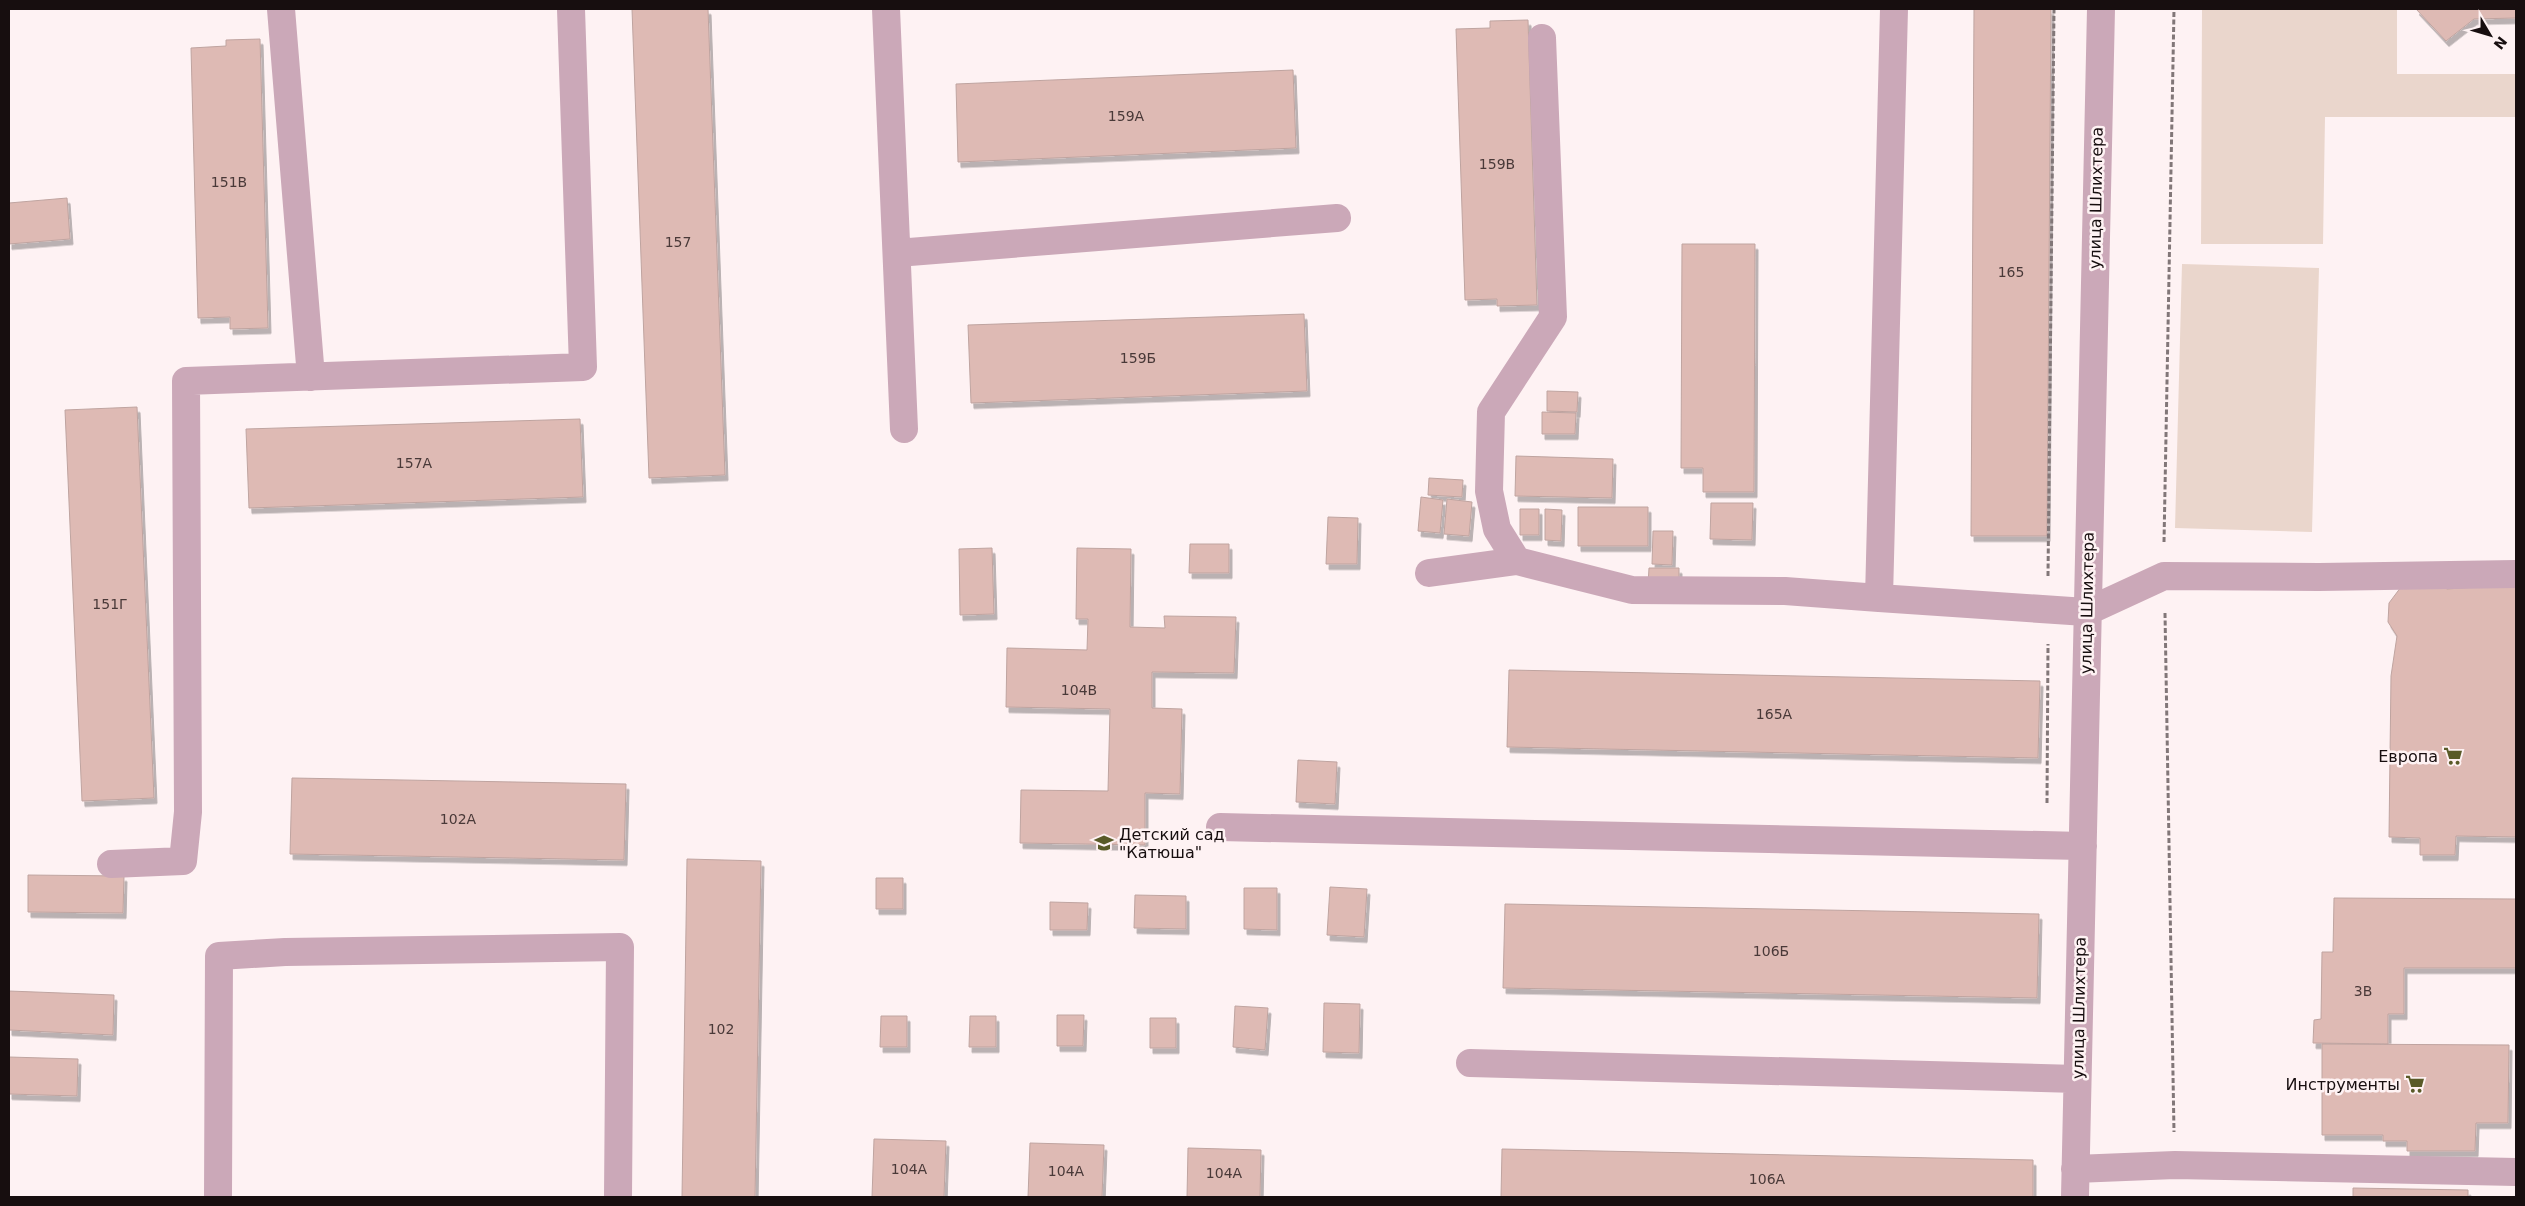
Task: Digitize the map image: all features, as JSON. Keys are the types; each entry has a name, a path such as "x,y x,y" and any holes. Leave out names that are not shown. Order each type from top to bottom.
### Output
{"street":[{"path":"281,9 310,376"},
{"path":"111,864 183,861 188,812 186,381 582,367 571,9"},
{"path":"886,9 904,429"},
{"path":"1879,598 1894,9"},
{"name":"улица Шлихтера","path":"2075,1197 2100,9"},
{"path":"1517,561 1497,529 1489,491 1491,412 1553,317 1542,38"},
{"path":"897,252 1338,218"},
{"path":"1429,573 1517,561 1632,590 1785,591 2086,612 2164,576 2319,577 2516,574"},
{"path":"1220,827 2083,846"},
{"path":"218,1197 219,956 285,952 620,947 618,1197"},
{"path":"1470,1063 2077,1079"},
{"path":"2075,1169 2174,1165 2516,1172"}],"shaded area":[{"path":"2202,9 2397,9 2397,74 2516,74 2516,117 2325,117 2323,244 2201,244"},
{"path":"2182,264 2319,268 2312,532 2175,528"}],"building":[{"path":"632,9 708,9 725,475 649,478"},
{"path":"1974,9 2051,9 2047,536 1971,536"},
{"path":"2416,9 2516,9 2516,18 2474,19 2446,41"},
{"path":"1528,20 1537,305 1497,306 1497,299 1465,300 1456,29 1490,28 1490,21"},
{"path":"260,39 268,328 230,329 230,317 198,318 191,48 226,46 226,40"},
{"path":"1293,70 1296,148 958,162 956,84"},
{"path":"67,198 70,239 9,244 9,203"},
{"path":"1682,244 1755,244 1754,492 1703,492 1703,468 1681,468"},
{"path":"1304,314 1307,391 971,403 968,325"},
{"path":"1547,391 1578,392 1577,412 1547,411"},
{"path":"137,407 154,798 82,801 65,410"},
{"path":"1542,412 1576,413 1575,434 1542,434"},
{"path":"580,419 583,497 249,508 246,429"},
{"path":"1516,456 1613,459 1612,498 1515,496"},
{"path":"1429,478 1463,480 1462,497 1428,495"},
{"path":"1421,497 1443,500 1440,533 1418,531"},
{"path":"1447,499 1472,502 1469,536 1444,534"},
{"path":"1711,503 1753,503 1752,540 1710,539"},
{"path":"1578,507 1648,507 1648,546 1578,546"},
{"path":"1520,509 1539,509 1539,535 1520,535"},
{"path":"1545,509 1562,510 1561,541 1545,540"},
{"path":"1328,517 1358,518 1357,564 1326,564"},
{"path":"1653,531 1673,531 1672,565 1652,564"},
{"path":"1190,544 1229,544 1229,573 1189,573"},
{"path":"992,548 994,614 960,615 959,549"},
{"path":"1077,548 1131,549 1130,627 1165,628 1164,616 1236,617 1234,673 1152,672 1152,708 1182,709 1180,794 1145,793 1145,845 1020,843 1021,790 1108,791 1110,709 1006,707 1007,648 1087,650 1088,619 1076,619"},
{"path":"1649,568 1679,568 1679,585 1648,585"},
{"name":"Европа","path":"2437,582 2447,589 2516,584 2516,837 2456,836 2455,855 2420,855 2420,838 2389,837 2391,676 2397,636 2388,622 2389,603 2401,587"},
{"path":"1509,670 2040,681 2038,758 1507,747"},
{"path":"1298,760 1337,762 1335,804 1296,802"},
{"path":"292,778 626,784 624,860 290,854"},
{"path":"687,859 761,861 755,1197 682,1197"},
{"path":"28,875 124,876 123,913 28,912"},
{"path":"876,878 903,878 903,909 876,909"},
{"path":"1330,887 1367,889 1364,937 1327,935"},
{"path":"1244,888 1277,888 1277,930 1244,929"},
{"path":"1135,895 1186,896 1186,929 1134,928"},
{"path":"2334,898 2516,899 2516,968 2404,968 2404,1014 2388,1014 2388,1044 2313,1043 2314,1020 2321,1019 2322,952 2333,952"},
{"path":"1050,902 1088,903 1087,930 1050,930"},
{"path":"1505,904 2039,914 2037,998 1503,988"},
{"path":"9,991 114,995 113,1035 9,1030"},
{"path":"1324,1003 1360,1004 1359,1053 1323,1052"},
{"path":"1235,1006 1268,1008 1265,1050 1233,1047"},
{"path":"1057,1015 1084,1015 1083,1046 1057,1046"},
{"path":"881,1016 907,1016 907,1047 880,1047"},
{"path":"970,1016 996,1016 996,1047 969,1047"},
{"path":"1150,1018 1176,1018 1176,1048 1150,1048"},
{"name":"Инструменты","path":"2322,1044 2509,1045 2508,1123 2476,1123 2475,1151 2407,1151 2407,1141 2383,1141 2383,1135 2322,1135"},
{"path":"9,1057 78,1059 77,1096 9,1094"},
{"path":"874,1139 946,1141 944,1197 872,1197"},
{"path":"1030,1143 1104,1145 1102,1197 1028,1197"},
{"path":"1188,1148 1261,1150 1260,1197 1187,1197"},
{"path":"1502,1149 2033,1160 2033,1197 1501,1197"},
{"path":"2353,1188 2468,1190 2468,1197 2353,1197"}],"place":[{"name":"Европа","path":"2453,756"},
{"name":"Детский сад \"Катюша\"","path":"1104,843"},
{"name":"Инструменты","path":"2415,1084"}]}
